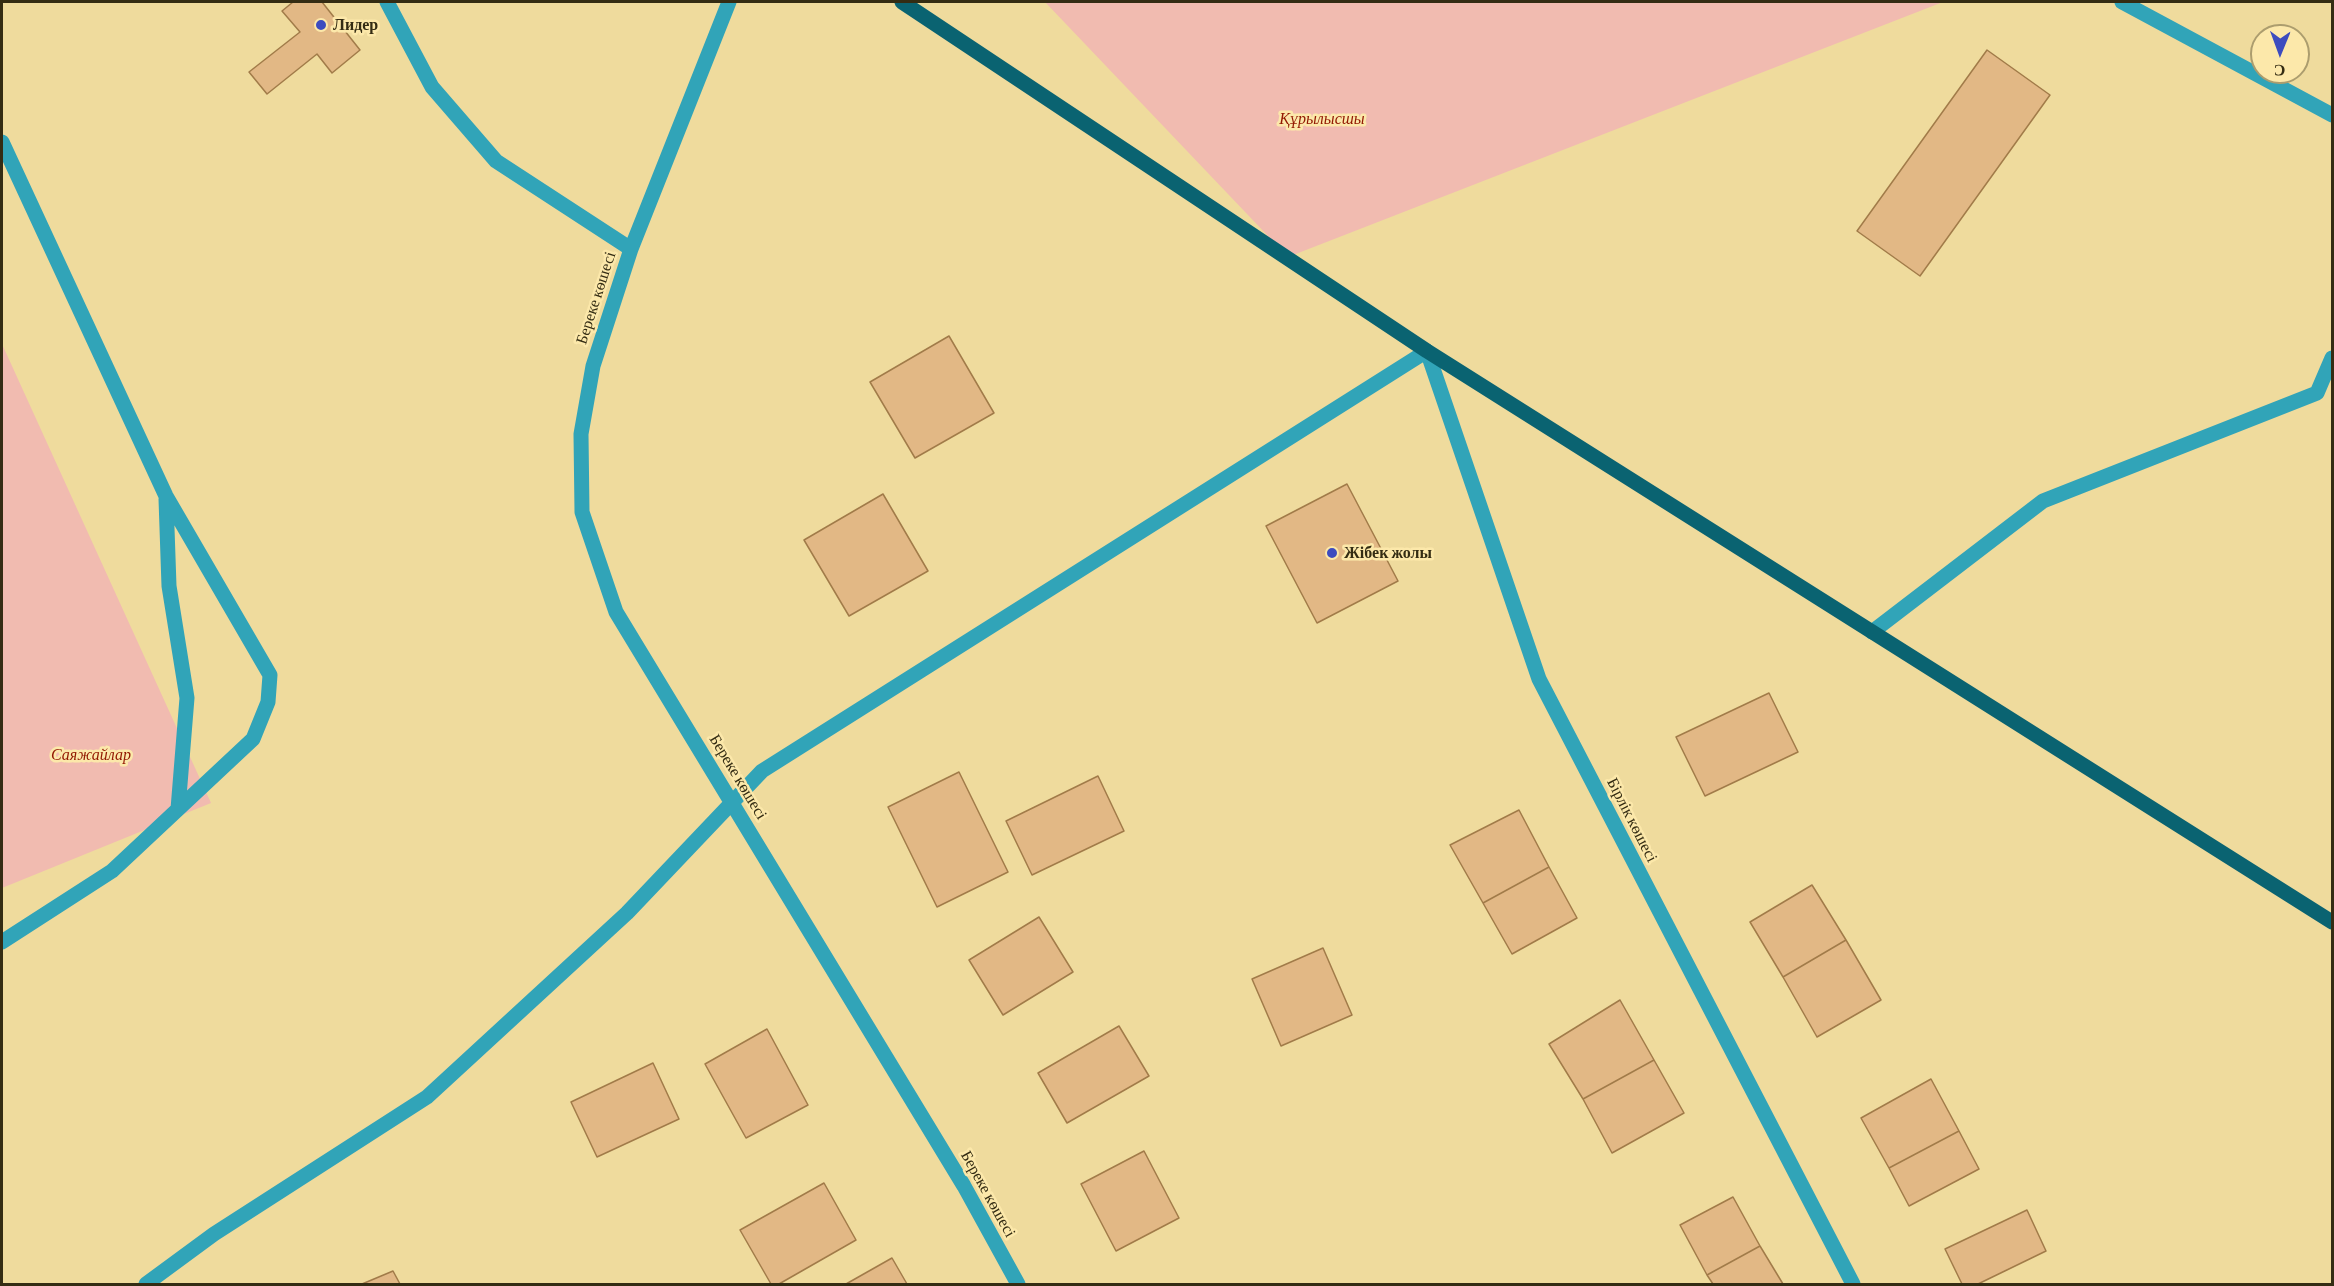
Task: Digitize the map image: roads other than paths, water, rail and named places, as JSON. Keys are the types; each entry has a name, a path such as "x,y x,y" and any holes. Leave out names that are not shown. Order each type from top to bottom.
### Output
{"main road":[{"path":"902,2 1427,351 2332,922"}],"street":[{"path":"387,2 432,87 496,161 631,249"},
{"name":"Береке көшесі","path":"729,2 631,249 591,377 581,434 582,512 616,612 964,1186 1018,1284"},
{"path":"2122,2 2332,116"},
{"path":"2,142 166,496 270,675 268,702 253,739 112,872 2,942"},
{"path":"150,1283 214,1234 427,1096 619,921 762,771 1427,351"},
{"name":"Бірлік көшесі","path":"1427,351 1539,679 1853,1284"},
{"path":"1872,632 2043,501 2317,393 2332,358"},
{"path":"166,496 169,586 187,698 178,809"}],"place":[{"name":"Лидер","path":"321,25"},
{"name":"Жібек жолы","path":"1332,553"}],"park label":[{"name":"Құрылысшы","path":"1322,119"},
{"name":"Саяжайлар","path":"91,755"}]}
